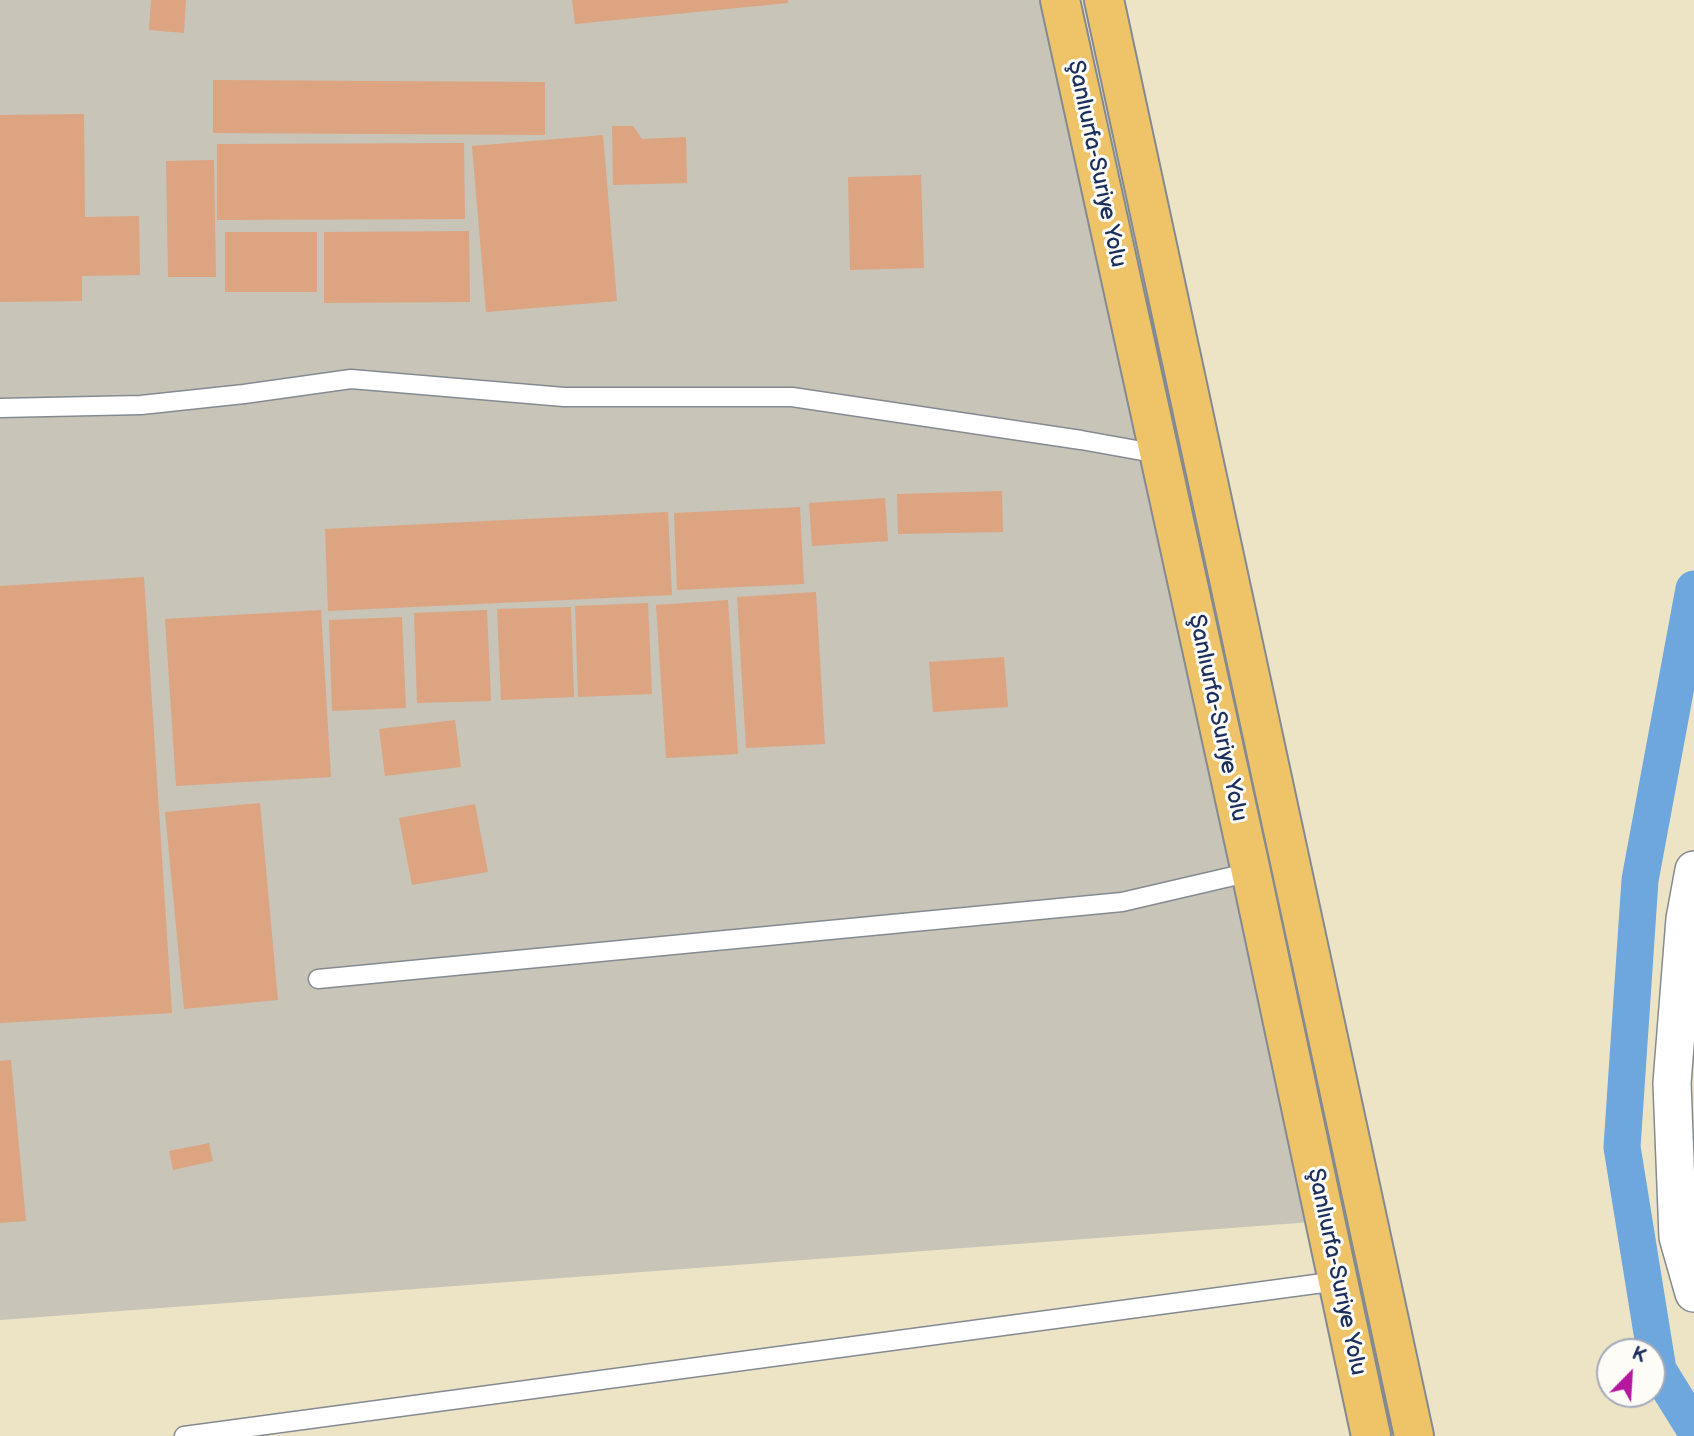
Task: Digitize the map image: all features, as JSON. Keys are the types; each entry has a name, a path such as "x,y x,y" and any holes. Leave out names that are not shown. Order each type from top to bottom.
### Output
{"highway":[{"name":"Şanlıurfa-Suriye Yolu","path":"1060,0 1371,1436"},
{"name":"Şanlıurfa-Suriye Yolu","path":"1104,0 1414,1436"}],"street":[{"path":"1694,870 1685,919 1672,1083 1678,1237 1694,1293"}],"lane":[{"path":"0,408 141,405 351,379 564,397 792,397 1159,454"},
{"path":"318,979 1122,902 1251,872"},
{"path":"184,1436 1338,1281"}],"shaded area":[{"path":"0,0 1058,0 1325,1221 0,1320"}],"building":[{"path":"151,0 186,0 184,33 149,30"},
{"path":"572,0 788,0 788,3 575,24"},
{"path":"213,80 545,82 545,135 213,133"},
{"path":"84,114 85,217 139,216 140,275 82,276 82,301 0,302 0,115"},
{"path":"612,126 633,126 642,139 686,137 687,183 613,185"},
{"path":"603,135 617,301 486,312 472,146"},
{"path":"464,143 465,219 217,220 217,144"},
{"path":"214,160 216,277 168,277 166,161"},
{"path":"921,175 924,268 850,270 848,177"},
{"path":"469,231 470,302 324,303 324,232"},
{"path":"225,232 317,232 317,292 225,292"},
{"path":"1002,491 1003,532 898,534 897,494"},
{"path":"885,498 888,541 812,546 809,503"},
{"path":"800,507 804,584 677,590 674,513"},
{"path":"668,512 672,595 328,611 325,529"},
{"path":"144,577 172,1013 0,1023 0,586"},
{"path":"816,592 825,744 746,748 737,597"},
{"path":"728,600 738,754 666,758 656,605"},
{"path":"648,603 652,694 578,697 575,606"},
{"path":"571,607 574,697 501,700 497,609"},
{"path":"321,610 331,777 176,786 165,619"},
{"path":"487,610 491,701 417,703 414,613"},
{"path":"402,617 406,708 332,711 329,620"},
{"path":"1004,657 1008,707 933,712 929,662"},
{"path":"455,720 461,767 385,776 379,729"},
{"path":"260,803 278,1000 184,1009 165,812"},
{"path":"475,804 488,872 412,885 399,818"},
{"path":"11,1060 26,1221 0,1223 0,1061"},
{"path":"209,1143 213,1161 173,1170 169,1151"}],"waterway":[{"path":"1694,589 1640,880 1622,1147 1658,1370 1694,1428"}]}
